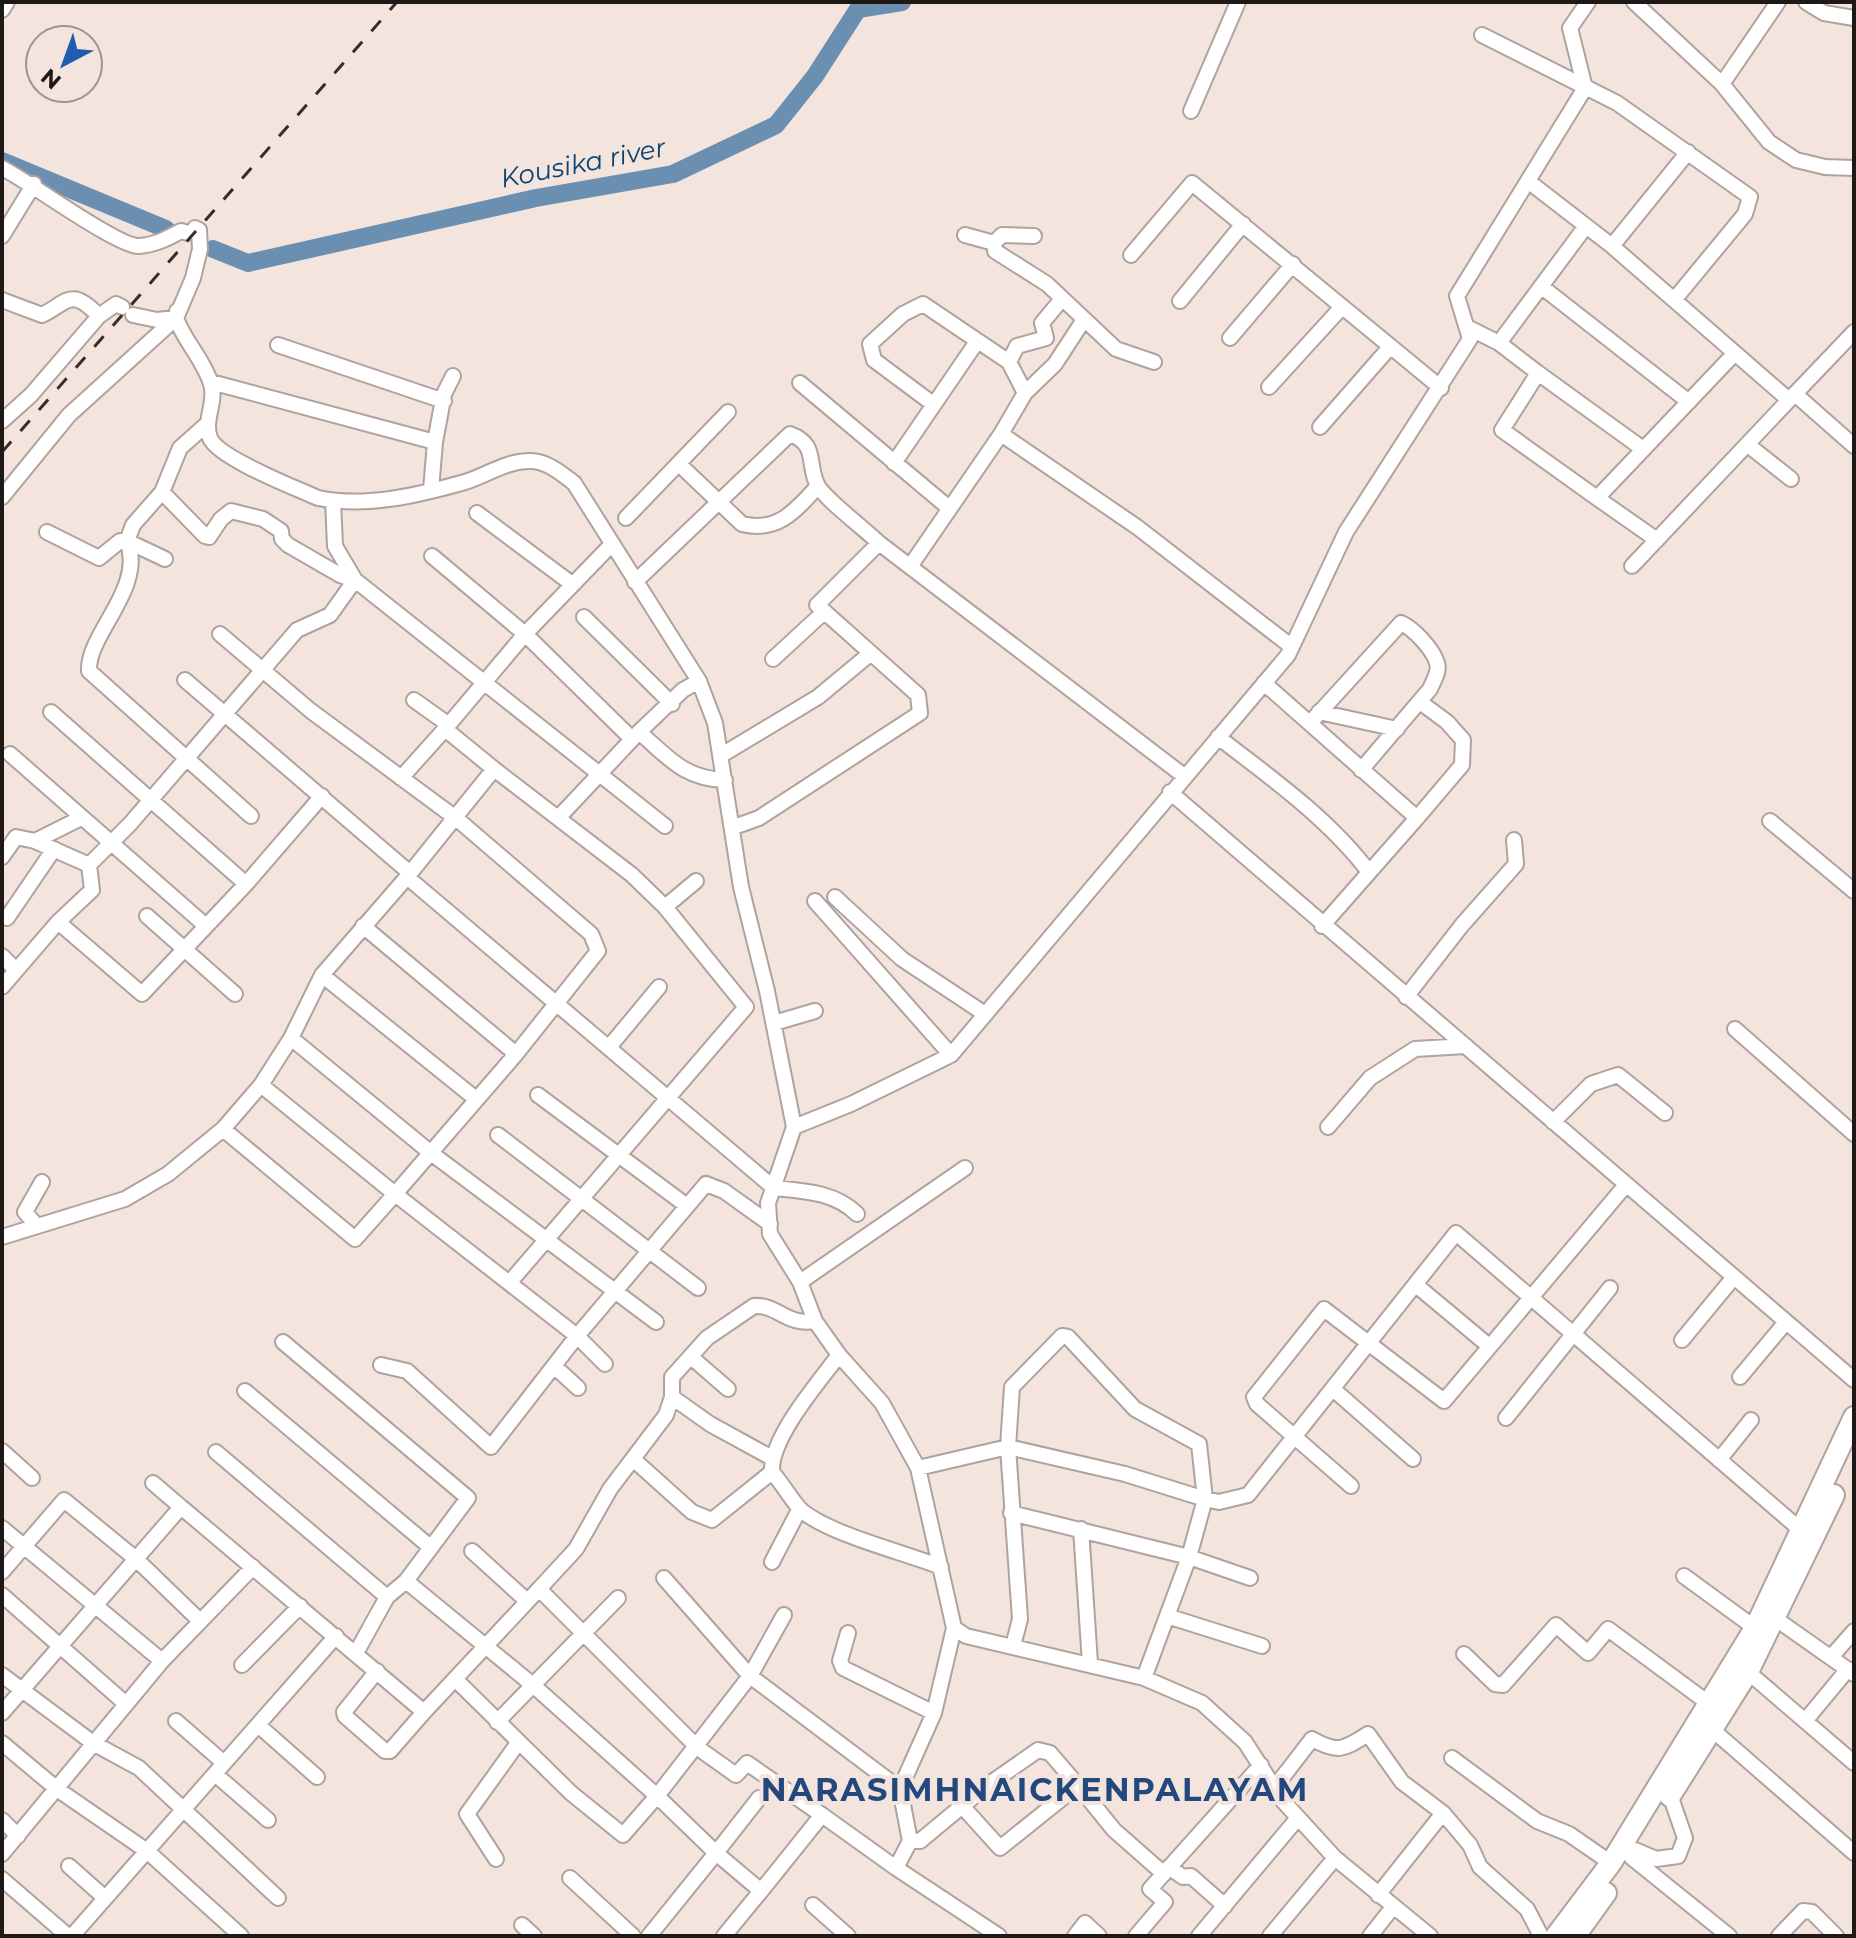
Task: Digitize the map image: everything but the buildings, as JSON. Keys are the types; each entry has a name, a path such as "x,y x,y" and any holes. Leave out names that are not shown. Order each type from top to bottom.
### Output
{"highway":[{"path":"1575,1936 1670,1795 1755,1628 1854,1417"},
{"path":"1556,1936 1611,1863 1711,1717 1748,1672 1854,1451"}],"street":[{"path":"2,10 7,2"},
{"path":"1191,111 1238,2"},
{"path":"794,1127 851,1104 951,1055 1292,647 1346,532 1470,339 1469,328 1459,313 1457,296 1585,88 1570,28 1588,2"},
{"path":"1634,2 1722,84 1769,142 1796,160 1825,167 1854,168"},
{"path":"1722,84 1778,2"},
{"path":"1806,2 1824,13 1854,18"},
{"path":"1482,35 1617,103 1750,197 1745,214 1674,300"},
{"path":"1612,246 1688,152"},
{"path":"2,168 34,184 112,237 137,247 160,242 181,231 199,230 200,249 193,278 177,314 69,415 2,497"},
{"path":"1528,181 1612,246 1735,353 1854,446"},
{"path":"1131,255 1192,183 1441,388"},
{"path":"2,236 34,184"},
{"path":"1180,301 1243,224"},
{"path":"1499,343 1586,226"},
{"path":"965,235 994,243"},
{"path":"994,243 1002,235 1034,236"},
{"path":"994,243 995,251 1047,284 1116,349 1154,362"},
{"path":"1230,338 1293,264"},
{"path":"1542,287 1689,402"},
{"path":"2,300 42,315 60,300 68,299 91,308 99,316"},
{"path":"1009,362 1017,346 1046,338 1042,323 1062,299"},
{"path":"2,421 31,395 99,316 116,304 157,320 177,314"},
{"path":"933,404 874,360 870,344 903,314 923,304 976,343 1009,362 1025,393"},
{"path":"1269,387 1341,308"},
{"path":"177,314 211,382 213,399 207,424 211,441 224,453 318,498 333,501 410,496 468,481 507,464 532,461 555,468 574,483 699,681 715,723 734,827 741,887 774,1023 794,1127 768,1203 770,1234 800,1282 815,1321 839,1355 882,1403 918,1468 954,1628 934,1713 900,1789 910,1841 896,1868"},
{"path":"911,565 1001,434 1025,393 1055,364 1083,321"},
{"path":"1469,328 1499,343 1643,449"},
{"path":"1632,566 1853,336"},
{"path":"894,463 976,343"},
{"path":"278,345 444,401"},
{"path":"1320,427 1390,347"},
{"path":"1597,498 1735,353"},
{"path":"1538,373 1502,430 1657,540"},
{"path":"431,490 435,442 444,394 453,376"},
{"path":"211,382 435,442"},
{"path":"800,383 949,508"},
{"path":"626,518 728,412"},
{"path":"207,424 180,448 162,492 133,525 127,541 131,551 127,578 113,617 89,661 89,671 251,816"},
{"path":"635,582 790,434 800,437 812,450 818,486 879,543 1184,776"},
{"path":"1001,434 1137,527 1292,647"},
{"path":"1748,445 1791,479"},
{"path":"680,465 742,524 766,528 780,522 818,486"},
{"path":"162,492 205,536 209,537 221,519 231,511 251,514 281,531 282,539 288,545 340,575 355,580"},
{"path":"333,501 335,546 355,580 482,684 665,826"},
{"path":"477,513 572,584"},
{"path":"47,532 99,558 120,541 127,541 165,559"},
{"path":"734,827 759,818 920,713 918,695 817,605 879,543"},
{"path":"401,778 525,634 612,544"},
{"path":"432,556 525,634 636,736 688,774 702,780 725,780"},
{"path":"89,865 111,845 297,630 330,615 355,580"},
{"path":"773,659 824,612"},
{"path":"584,617 672,704"},
{"path":"1314,717 1401,623 1414,632 1437,663 1430,689 1361,770"},
{"path":"220,634 311,711 457,819 591,934 598,951 516,1054 355,1239 223,1129"},
{"path":"720,756 818,697 871,653"},
{"path":"185,680 774,1188 812,1192 845,1202 857,1214"},
{"path":"559,817 683,690 699,681"},
{"path":"1264,683 1314,717 1361,770 1417,818"},
{"path":"414,700 494,769 632,875 665,907 746,1007 510,1282"},
{"path":"1322,926 1462,765 1463,740 1447,722 1420,702"},
{"path":"51,712 246,884"},
{"path":"1314,717 1397,729"},
{"path":"1218,737 1288,792 1354,852 1369,872"},
{"path":"10,754 206,926"},
{"path":"2,1237 125,1199 168,1174 223,1129 261,1085 291,1038 322,975 457,819 494,769"},
{"path":"1170,792 1322,926 1854,1380"},
{"path":"58,922 142,994 246,884 322,796"},
{"path":"35,841 81,818"},
{"path":"1770,821 1854,891"},
{"path":"2,831 35,841 89,865"},
{"path":"2,857 16,837"},
{"path":"1406,997 1462,925 1516,864 1514,840"},
{"path":"7,918 54,849"},
{"path":"2,987 58,922 92,890 89,865"},
{"path":"665,907 696,881"},
{"path":"835,897 902,959 985,1014"},
{"path":"815,901 951,1055"},
{"path":"147,916 235,994"},
{"path":"363,926 516,1054"},
{"path":"2,956 16,970"},
{"path":"322,975 476,1099"},
{"path":"610,1046 659,987"},
{"path":"774,1023 815,1011"},
{"path":"1735,1029 1854,1134"},
{"path":"291,1038 431,1153 656,1322"},
{"path":"1328,1127 1370,1078 1415,1049 1466,1046"},
{"path":"1553,1122 1591,1084 1618,1075 1665,1113"},
{"path":"261,1085 577,1336 605,1364"},
{"path":"538,1095 687,1206"},
{"path":"498,1135 651,1249 698,1288"},
{"path":"800,1282 965,1168"},
{"path":"36,1225 25,1212 42,1182"},
{"path":"381,1365 407,1371 491,1447 577,1336 706,1184 724,1191 770,1224"},
{"path":"1351,1486 1257,1404 1254,1397 1324,1309 1336,1315 1444,1401 1625,1186"},
{"path":"918,1468 1008,1447 1125,1474 1219,1502 1248,1495 1456,1233 1802,1531"},
{"path":"1682,1340 1734,1277"},
{"path":"1416,1285 1489,1346"},
{"path":"1506,1418 1575,1336 1610,1288"},
{"path":"377,1671 344,1712 385,1751 390,1751 576,1549 610,1489 666,1415 672,1397 672,1377 707,1338 754,1306 761,1305 792,1322 815,1321"},
{"path":"1740,1377 1786,1322"},
{"path":"1013,1646 1020,1619 1008,1447 1012,1387 1062,1336 1068,1337 1135,1409 1199,1444 1205,1499 1189,1557 1144,1678"},
{"path":"283,1342 468,1495 406,1581 387,1597 356,1653"},
{"path":"633,1459 692,1512 712,1520 772,1465 802,1405 839,1355"},
{"path":"691,1357 728,1389"},
{"path":"554,1366 578,1388"},
{"path":"1333,1389 1413,1459"},
{"path":"245,1391 429,1546"},
{"path":"672,1397 772,1465 799,1510 825,1524 941,1567"},
{"path":"1719,1460 1751,1420"},
{"path":"2,1451 32,1478"},
{"path":"216,1452 387,1597"},
{"path":"153,1483 424,1712"},
{"path":"2,1572 64,1500 136,1559 200,1621"},
{"path":"2,1713 181,1507"},
{"path":"772,1562 799,1510"},
{"path":"1011,1513 1189,1557 1250,1578"},
{"path":"2,1528 162,1661"},
{"path":"1081,1529 1090,1663"},
{"path":"472,1551 527,1601"},
{"path":"2,1854 162,1661 253,1567"},
{"path":"1684,1576 1755,1628"},
{"path":"664,1578 750,1676 900,1789"},
{"path":"406,1581 534,1686 761,1891"},
{"path":"539,1589 698,1748 736,1775 747,1763 999,1936"},
{"path":"2,1595 126,1704"},
{"path":"497,1722 618,1598"},
{"path":"242,1665 300,1606"},
{"path":"455,1679 571,1793 623,1835 698,1748 750,1676 784,1615"},
{"path":"1167,1616 1262,1646"},
{"path":"1776,1619 1851,1672 1805,1721"},
{"path":"1464,1654 1495,1684 1503,1685 1556,1625 1588,1653 1608,1629 1711,1717 1854,1853"},
{"path":"954,1628 966,1636 1144,1678 1202,1703 1245,1742 1297,1819 1335,1858 1430,1936"},
{"path":"1832,1656 1854,1631"},
{"path":"848,1633 840,1661 843,1668 934,1713"},
{"path":"2,1879 70,1936 336,1636"},
{"path":"1748,1672 1854,1763"},
{"path":"2,1675 93,1743 139,1768 278,1898"},
{"path":"176,1721 268,1820"},
{"path":"258,1725 317,1777"},
{"path":"1275,1787 1312,1739 1327,1748 1345,1749 1368,1734 1402,1782 1443,1813 1470,1845 1480,1867 1527,1909 1541,1936"},
{"path":"2,1743 57,1789 147,1851 241,1936"},
{"path":"496,1859 467,1814 518,1743"},
{"path":"910,1841 920,1841 985,1787 1044,1749 1114,1830 1166,1870 1183,1877 1191,1876 1225,1906"},
{"path":"1452,1758 1526,1813 1569,1834 1611,1863"},
{"path":"1136,1936 1165,1902 1150,1889 1261,1765"},
{"path":"963,1807 1000,1848 1067,1794 1080,1788"},
{"path":"1633,1853 1656,1859 1678,1856 1685,1838 1670,1795"},
{"path":"649,1936 759,1798"},
{"path":"1378,1895 1443,1813"},
{"path":"724,1936 822,1815"},
{"path":"1199,1936 1297,1819"},
{"path":"2,1820 18,1836"},
{"path":"1633,1853 1729,1936"},
{"path":"1270,1936 1335,1858"},
{"path":"69,1866 105,1898"},
{"path":"570,1878 633,1936"},
{"path":"813,1905 843,1934"},
{"path":"1370,1936 1393,1907"},
{"path":"1779,1936 1803,1911 1812,1912 1836,1936"},
{"path":"1075,1936 1085,1923 1099,1936"},
{"path":"522,1925 534,1936"}],"waterway":[{"name":"Kousika river","path":"213,249 248,263 536,198 673,174 776,125 815,76 858,9 902,2"},
{"name":"Kousika river","path":"2,161 166,229"}],"railway":[{"path":"2,452 397,2"}],"district":[{"name":"NARASIMHNAICKENPALAYAM","path":"1035,1790"}]}
